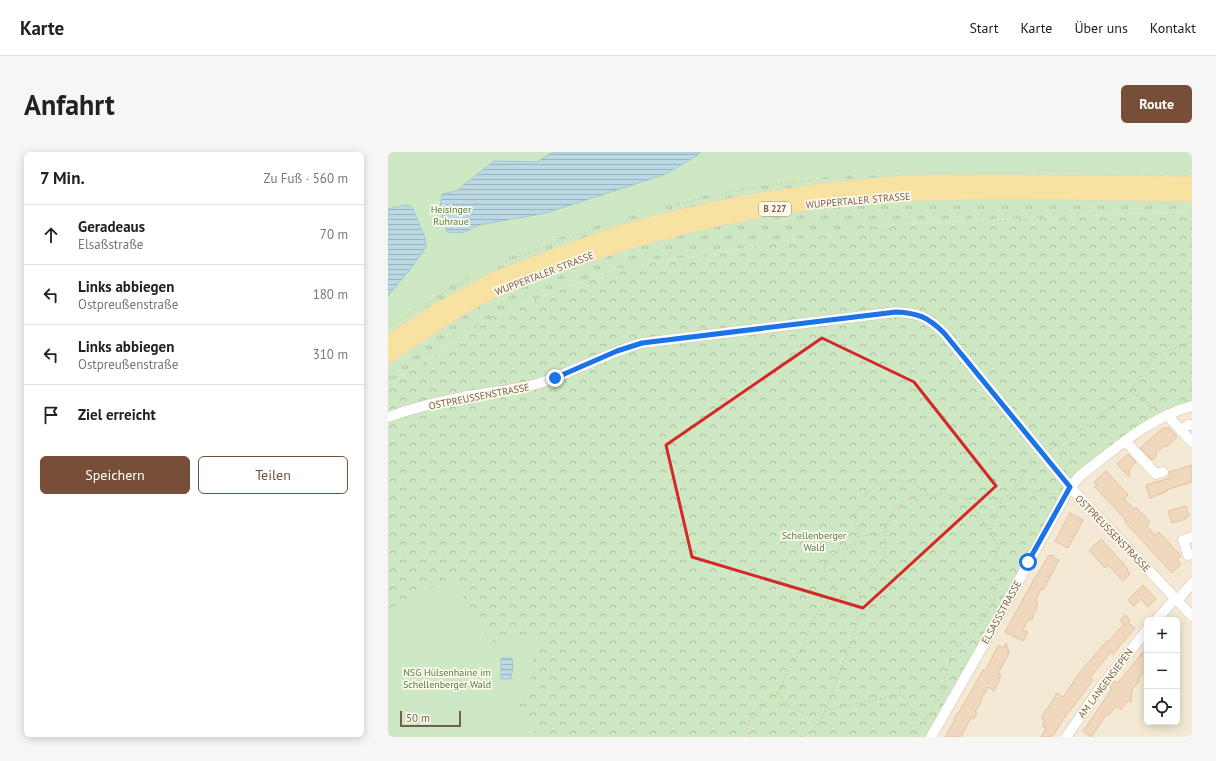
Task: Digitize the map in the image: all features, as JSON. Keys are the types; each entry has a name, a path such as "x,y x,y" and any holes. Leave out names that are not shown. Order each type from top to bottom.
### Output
{"main road":[{"name":"WUPPERTALER STRASSE","path":"388,342 430,314 494,278 623,231 662,220 743,202 828,189 905,182 968,181 1192,183"},
{"name":"WUPPERTALER STRASSE","path":"388,357 462,309 494,292 530,276 614,246 705,222 793,206 884,196 969,193 1192,195"}],"street":[{"name":"OSTPREUSSENSTRASSE","path":"388,417 414,409 465,397 535,384 555,378 617,351 642,343 896,312 909,313 924,317 931,321 944,333 1043,454 1067,492 1177,599 1192,616"},
{"name":"ELSASSSTRASSE","path":"931,737 984,644 1067,492 1085,472 1155,421 1179,409 1192,406"},
{"path":"1167,415 1192,442"},
{"path":"1181,430 1192,425"},
{"path":"1126,442 1156,474 1163,472"},
{"path":"1192,536 1184,540 1188,555 1192,554"},
{"path":"1159,617 1192,584"},
{"name":"AM LANGENSIEPEN","path":"1066,737 1100,688 1144,634"}],"path":[{"path":"990,531 1002,500 1014,491 1026,471 1043,454 1088,424 1130,391 1157,354 1192,342"},
{"path":"1130,391 1160,413 1167,415"},
{"path":"750,737 748,734 748,726 752,717 778,692 805,643 814,618 820,609 834,595 836,590 826,574 824,567 830,557 837,552 855,544 858,536 858,528 855,520 857,509 862,498 881,483 898,480 911,482 928,494"},
{"path":"1014,491 1067,492"},
{"path":"801,737 816,726 824,712 852,642 860,594 871,574 882,559 885,548 886,525 893,512 910,497 928,494 947,494 967,498 984,496 1002,500"},
{"path":"914,737 918,728 931,712 933,705 940,698 949,666 950,652 972,635 994,601 995,588 1002,576 995,559 998,547 990,531 967,498"},
{"path":"858,536 886,534"},
{"path":"778,692 786,704 807,715 903,694 914,712 926,718"}],"highlighted area":[{"path":"822,338 914,382 996,486 863,608 692,557 666,445"}],"shaded area":[{"path":"1192,407 1192,737 932,737 1071,488 1148,426"}],"green space":[{"name":"Heisinger Ruhraue","path":"388,152 1192,152 1192,170 969,169 882,171 788,181 698,196 605,221 517,253 429,296 388,324"},
{"path":"970,167 1192,168 1192,211 882,225 616,269 499,313 388,385 388,320 428,293 517,251 604,219 698,195 788,179 882,169"},
{"name":"Schellenberger Wald","path":"1192,211 1192,405 1180,408 1079,475 929,737 388,737 388,385 499,313 616,269 882,225"},
{"name":"NSG Hülsenhaine im Schellenberger Wald","path":"452,577 487,636 495,643 514,637 533,636 537,645 528,693 520,698 518,704 538,737 388,737 388,610"}],"water":[{"path":"553,152 701,152 666,174 546,213 479,225 463,233 447,232 440,209 442,194 456,191 494,161 537,162"},
{"path":"406,205 412,207 425,238 426,247 388,296 388,209"},
{"path":"501,658 512,658 513,667 511,679 501,679"}],"building":[{"path":"1164,427 1166,429 1168,427 1177,437 1155,454 1157,456 1152,460 1140,448"},
{"path":"1128,454 1136,462 1130,469 1129,477 1117,464"},
{"path":"1192,465 1192,482 1166,490 1167,491 1150,498 1146,485 1170,478 1169,472"},
{"path":"1106,471 1128,495 1124,499 1134,509 1136,507 1150,522 1146,525 1155,535 1159,532 1181,556 1177,559 1181,564 1172,573 1095,487 1097,485 1094,482"},
{"path":"1186,506 1189,516 1185,517 1186,519 1172,523 1168,511"},
{"path":"1070,513 1083,520 1068,548 1055,541"},
{"path":"1101,539 1128,569 1127,570 1130,574 1123,581 1108,565 1105,568 1089,550"},
{"path":"1053,555 1054,558 1059,560 1043,590 1041,589 1035,601 1038,602 1037,607 1033,615 1033,619 1028,620 1023,630 1028,632 1023,641 1005,632 1048,556"},
{"path":"1143,585 1156,599 1148,607 1141,599 1134,606 1128,600"},
{"path":"1125,615 1130,620 1128,623 1135,628 1113,654 1111,651 1090,678 1093,680 1068,712 1052,737 1041,737 1046,728 1042,726 1045,721 1041,718 1057,693 1063,697 1081,671 1124,624 1120,621"},
{"path":"1006,643 1009,653 998,673 1001,675 994,691 988,687 975,712 977,713 974,719 971,717 961,737 945,737 955,720 954,719 957,713 958,714 983,670 985,671 998,646 999,645 1004,648"},
{"path":"1144,651 1144,672 1138,679 1140,680 1132,690 1131,702 1128,700 1121,710 1116,706 1109,715 1107,714 1091,737 1083,731 1112,689 1110,687 1114,681 1118,683"}],"route":[{"path":"555,378 617,351 642,343 896,312 916,314 924,317 931,321 944,333 1070,487 1028,562"}]}
